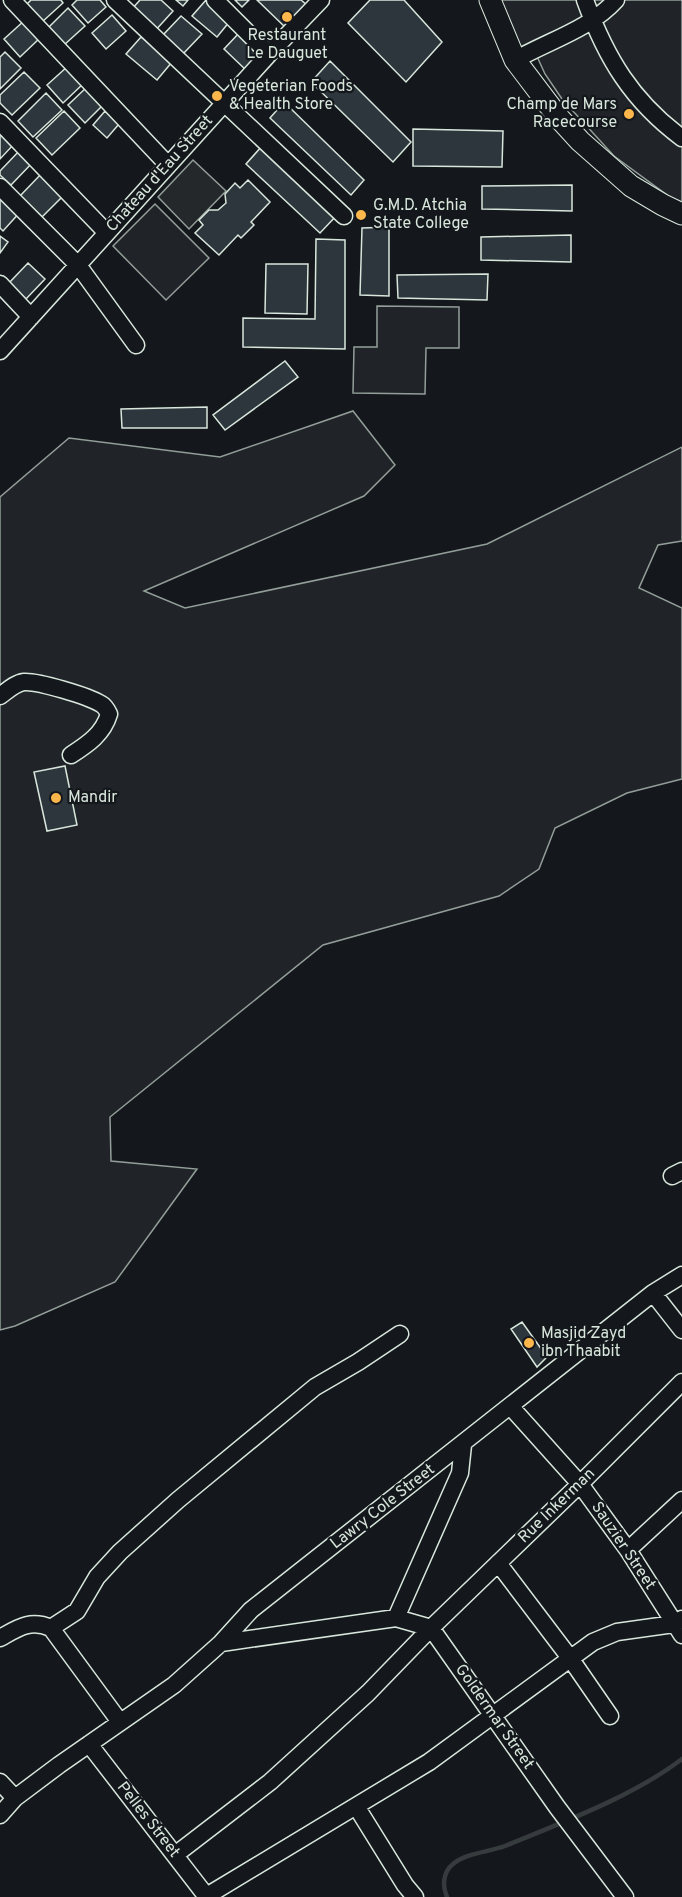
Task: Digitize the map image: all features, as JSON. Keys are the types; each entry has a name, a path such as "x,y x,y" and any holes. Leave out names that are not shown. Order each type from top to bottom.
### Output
{"main road":[{"path":"490,0 515,60 580,141 631,186 682,214"}],"street":[{"path":"12,0 168,165"},
{"path":"115,0 344,216"},
{"path":"215,0 269,54"},
{"name":"Chateau d'Eau Street","path":"3,341 31,317 225,102 321,0"},
{"path":"585,0 604,47 628,87 647,109 682,138"},
{"path":"515,60 592,20 616,0"},
{"path":"0,122 107,233"},
{"path":"0,187 78,265 136,345"},
{"path":"0,284 31,317"},
{"path":"0,696 23,682 36,683 91,698 104,705 109,714 106,725 91,742 71,755"},
{"name":"Lawry Cole Street","path":"0,1815 15,1798 174,1685 221,1643 250,1610 654,1293 682,1275"},
{"path":"654,1293 682,1330"},
{"path":"51,1628 77,1611 97,1577 120,1552 178,1500 315,1387 400,1334"},
{"name":"Rue Inkerman","path":"175,1856 270,1782 368,1693 431,1628 682,1382"},
{"name":"Sauzier Street","path":"510,1407 580,1484 679,1626"},
{"path":"396,1618 460,1473 463,1445"},
{"path":"628,1550 682,1500"},
{"path":"498,1563 570,1658 610,1716"},
{"path":"221,1643 396,1618 431,1628"},
{"path":"0,1638 25,1625 40,1623 51,1628 120,1722"},
{"path":"206,1897 429,1762 593,1642 617,1632 679,1626"},
{"name":"Goldermar Street","path":"431,1628 557,1807 625,1897"},
{"name":"Pelles Street","path":"89,1744 206,1897"},
{"path":"0,1782 15,1798"},
{"path":"356,1806 405,1885 415,1897"}],"shaded area":[{"name":"Champ de Mars Racecourse","path":"500,0 682,0 682,206 614,156 562,99 545,74 534,50 522,56"},
{"path":"193,160 226,191 189,229 158,197"},
{"path":"155,204 209,258 166,300 113,246"},
{"path":"377,306 459,307 459,348 426,348 425,394 353,393 354,347 377,347"},
{"path":"353,411 395,465 364,496 144,591 185,608 487,544 682,447 682,541 658,545 639,588 682,608 682,779 627,793 555,828 539,869 499,896 323,945 110,1117 111,1161 197,1169 115,1282 15,1326 0,1330 0,497 69,438 220,457"}],"building":[{"path":"31,0 61,0 63,3 42,22 26,5"},
{"path":"77,0 100,0 106,7 88,23 72,5"},
{"path":"140,0 161,0 173,11 154,32 131,10"},
{"path":"176,0 188,0 183,6"},
{"path":"206,0 230,21 217,37 192,16"},
{"path":"235,0 249,0 242,7"},
{"name":"Restaurant Le Dauguet","path":"257,0 301,0 308,6 287,29"},
{"path":"370,0 404,0 442,42 406,82 348,23"},
{"path":"68,8 85,26 64,45 48,28"},
{"path":"112,15 126,31 106,49 92,33"},
{"path":"181,16 202,34 182,55 162,36"},
{"path":"25,20 41,37 20,57 4,39"},
{"path":"240,32 265,54 248,72 224,49"},
{"path":"141,37 172,62 157,80 126,54"},
{"path":"5,52 21,68 0,89 0,57"},
{"path":"330,61 411,142 393,162 311,82"},
{"path":"68,66 84,83 63,103 47,85"},
{"path":"24,72 40,88 12,115 0,103 0,95"},
{"path":"89,85 105,103 85,123 68,105"},
{"path":"46,93 62,110 33,137 18,121"},
{"path":"284,102 364,180 351,195 270,118"},
{"path":"64,111 80,128 52,155 36,138"},
{"path":"105,111 119,124 107,138 93,125"},
{"path":"413,129 503,131 502,167 413,166"},
{"path":"0,133 15,143 0,159"},
{"path":"262,146 337,215 320,233 246,164"},
{"path":"21,149 34,161 11,185 0,175 0,171"},
{"path":"43,172 65,194 42,217 20,196"},
{"path":"248,180 270,202 251,222 254,225 241,238 238,235 219,255 195,233 203,225 199,220 209,210 218,210 226,203 225,194 235,183 240,188"},
{"path":"572,185 572,211 482,209 482,186"},
{"path":"0,194 21,211 3,231 0,228"},
{"path":"389,227 389,296 360,295 362,228"},
{"path":"571,235 571,262 481,260 481,237"},
{"path":"0,236 8,242 0,253"},
{"path":"316,239 345,240 345,349 243,347 243,318 315,319"},
{"path":"28,263 45,279 26,299 9,283"},
{"path":"266,264 308,264 307,314 265,313"},
{"path":"488,274 487,300 398,298 397,275"},
{"path":"285,361 298,377 225,430 213,415"},
{"path":"207,407 207,428 122,428 121,409"},
{"name":"Mandir","path":"65,766 77,825 47,831 34,772"},
{"name":"Masjid Zayd ibn Thaabit","path":"522,1322 547,1357 537,1367 511,1329"}],"waterway":[{"path":"447,1897 444,1888 445,1875 458,1860 505,1846 596,1808 641,1785 682,1759"}],"place":[{"name":"Restaurant Le Dauguet","path":"287,17"},
{"name":"Vegeterian Foods & Health Store","path":"217,96"},
{"name":"Champ de Mars Racecourse","path":"629,114"},
{"name":"G.M.D. Atchia State College","path":"361,215"},
{"name":"Mandir","path":"56,798"},
{"name":"Masjid Zayd ibn Thaabit","path":"529,1343"}]}
